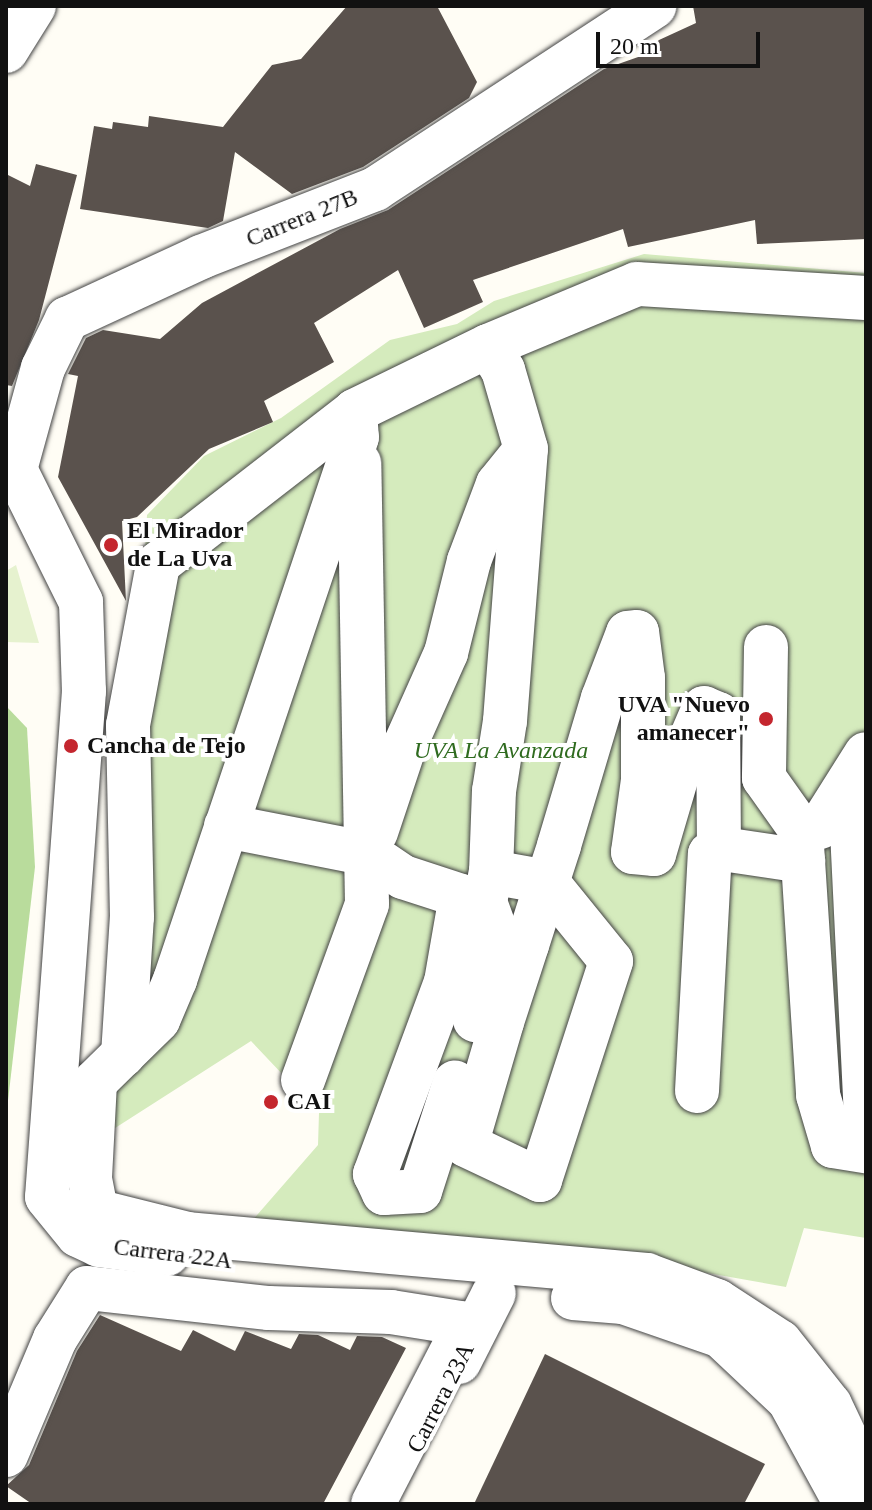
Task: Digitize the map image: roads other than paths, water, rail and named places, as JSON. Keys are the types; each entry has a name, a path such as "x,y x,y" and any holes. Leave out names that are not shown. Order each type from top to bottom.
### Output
{"street":[{"path":"6,51 34,6"},
{"path":"574,60 605,6"},
{"name":"Carrera 27B","path":"11,459 43,368 67,319 201,257 375,189 655,6"},
{"path":"123,1055 132,917 128,725 158,564 356,424 488,346 637,284 866,298"},
{"path":"226,826 369,854 403,877 461,896 446,982 375,1174 384,1193 420,1191 477,1015 496,932 485,902 491,872 494,791 505,721 526,449 503,370 488,346"},
{"path":"356,424 226,826 158,1020 95,1082 90,1179 96,1211 202,1236 647,1275 717,1301 780,1342 830,1405 866,1481"},
{"path":"303,1080 367,904 369,854 356,424"},
{"path":"369,854 405,745 446,653 469,561 498,484 526,449"},
{"name":"Carrera 22A","path":"11,459 81,602 84,691 47,1197 78,1235 99,1245 431,1303 494,1293 623,1302 721,1336 789,1400 846,1504"},
{"path":"491,872 547,882 611,961 540,1180 466,1145 547,882 628,633 637,632 643,678 643,780 633,852 654,854 682,759 704,708 718,714 719,852"},
{"path":"766,647 764,778 801,830 818,1095 833,1146 866,1151"},
{"path":"802,856 866,754"},
{"path":"866,805 852,831 866,1120"},
{"path":"697,1091 710,854 802,856"},
{"path":"6,1455 55,1339 87,1288 99,1245"},
{"path":"87,1288 431,1303 460,1323 456,1343 373,1504"},
{"name":"Carrera 23A","path":"387,1504 494,1293"}],"place":[{"name":"El Mirador de La Uva","path":"111,545"},
{"name":"UVA \"Nuevo amanecer\"","path":"766,719"},
{"name":"Cancha de Tejo","path":"71,746"},
{"name":"CAI","path":"271,1102"}],"park label":[{"name":"UVA La Avanzada","path":"501,751"}]}
